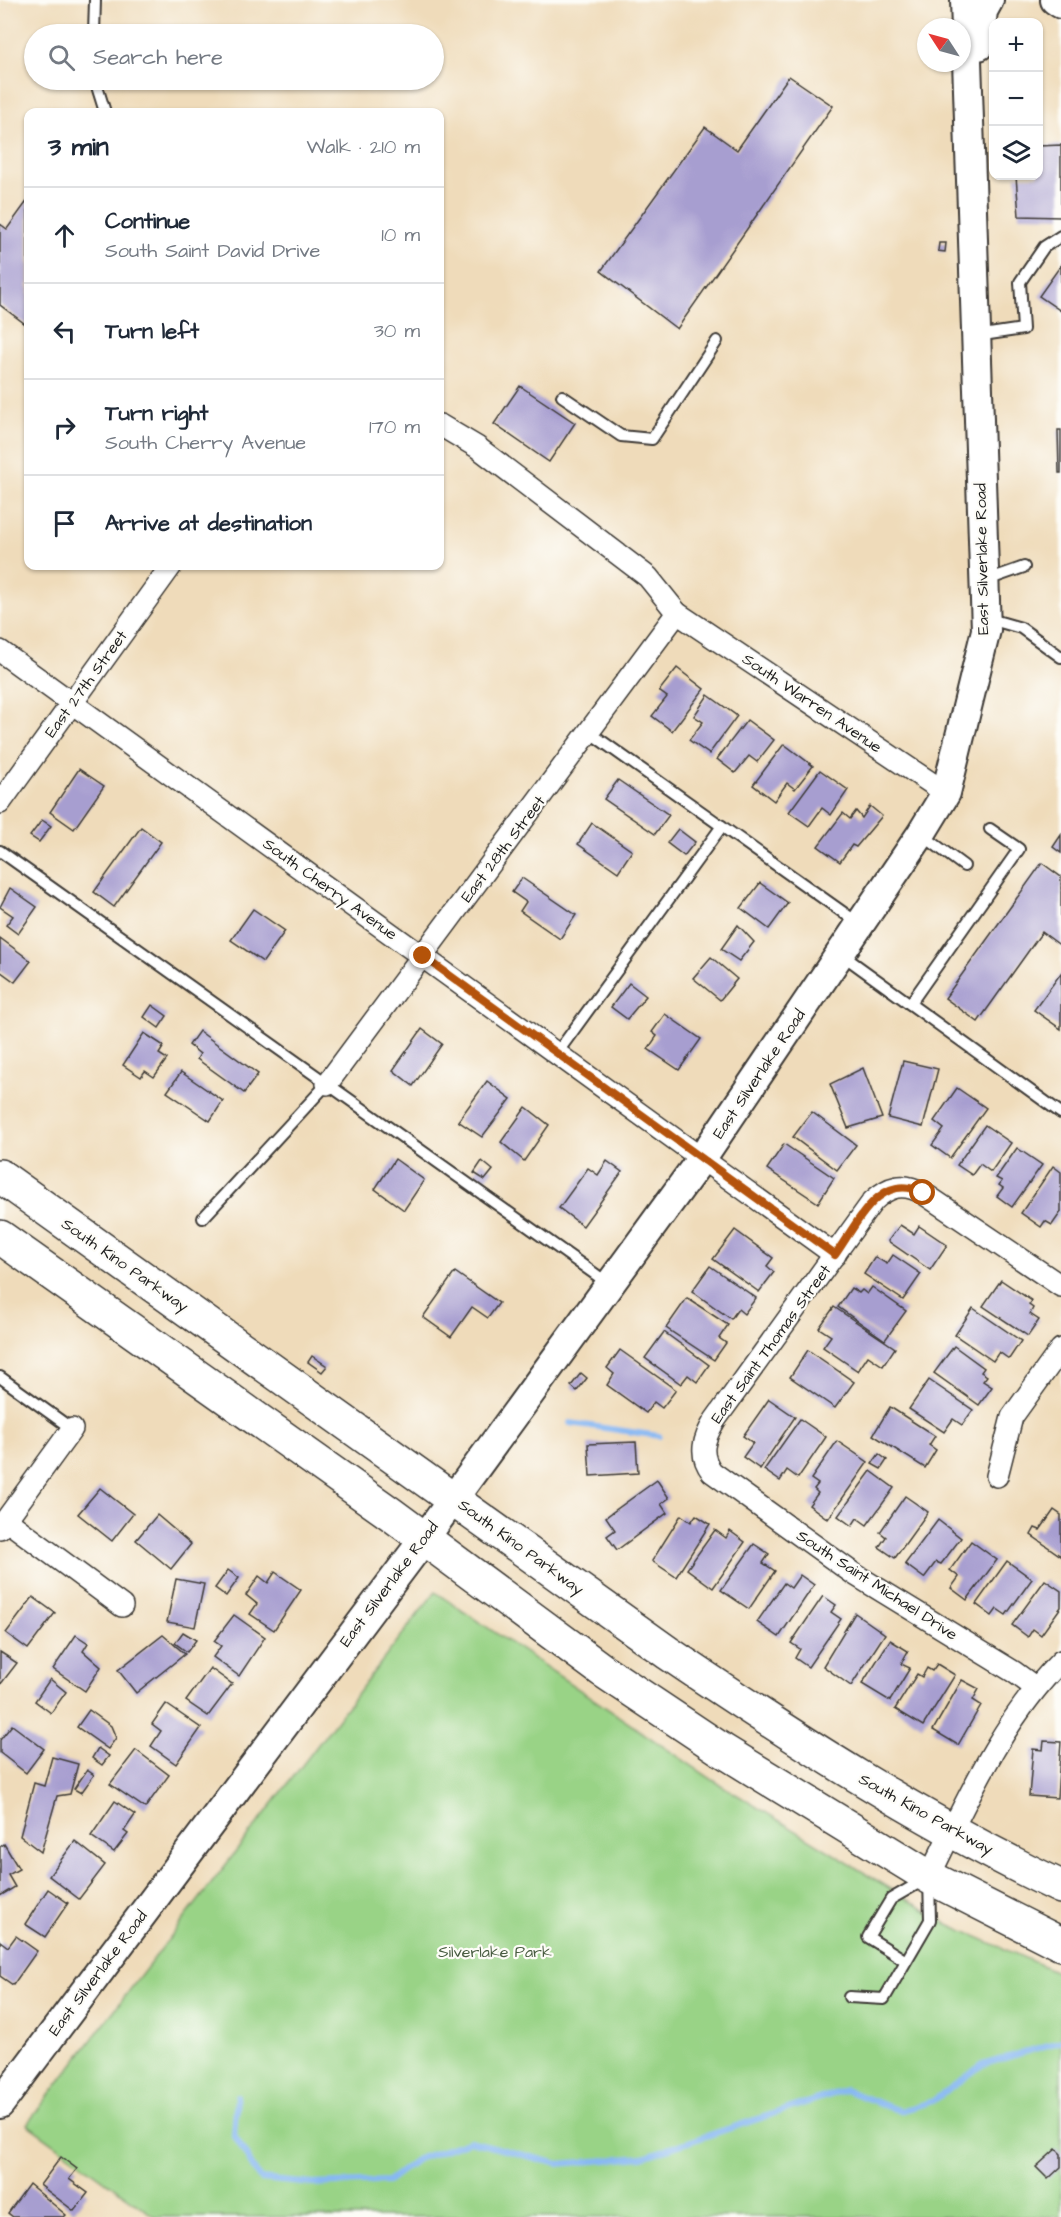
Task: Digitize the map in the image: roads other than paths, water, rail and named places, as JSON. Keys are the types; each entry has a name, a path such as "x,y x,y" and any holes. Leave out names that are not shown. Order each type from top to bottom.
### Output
{"main road":[{"name":"South Kino Parkway","path":"0,1176 668,1653 760,1715 864,1780 1061,1887"},
{"path":"0,1237 424,1539 602,1670 722,1750 929,1877 1061,1944"}],"street":[{"name":"East Silverlake Road","path":"2,2097 454,1499 702,1158 841,954 946,793 986,630 965,0"},
{"path":"968,107 983,11 989,0"},
{"path":"1055,0 1061,4"},
{"name":"South Warren Avenue","path":"444,427 477,447 648,577 677,613 946,793"},
{"name":"East 27th Street","path":"0,803 168,570"},
{"name":"East 28th Street","path":"327,1084 677,613"},
{"name":"South Cherry Avenue","path":"0,651 835,1255"},
{"name":"East Saint Thomas Street","path":"698,1451 715,1420 888,1180 911,1186 923,1193 1061,1286"},
{"path":"997,1476 1012,1417 1061,1349"},
{"path":"72,1429 3,1524 122,1606"},
{"name":"South Saint Michael Drive","path":"698,1451 712,1472 845,1568 1014,1672 1036,1688"},
{"path":"929,1877 1007,1727 1036,1688 1061,1661"}],"lane":[{"path":"94,24 95,0"},
{"path":"98,90 104,108"},
{"path":"976,336 1023,329 1020,282 1044,247 1061,236"},
{"path":"562,396 621,436 652,439 717,340"},
{"path":"984,581 1024,567"},
{"path":"986,618 1021,628 1061,657"},
{"path":"589,732 860,924"},
{"path":"557,1053 722,826"},
{"path":"910,1004 1019,849 990,828"},
{"path":"921,834 964,866"},
{"path":"0,851 610,1285"},
{"path":"841,954 1061,1113"},
{"path":"203,1218 327,1084"},
{"path":"0,1377 72,1429"},
{"path":"849,1997 884,1999 930,1920 929,1877 891,1899 868,1937 906,1961"}],"waterway":[{"path":"570,1423 659,1436"},
{"path":"237,2096 234,2135 260,2179 313,2184 388,2181 417,2159 470,2141 558,2164 643,2157 845,2090 900,2111 933,2101 982,2065 1061,2041"}],"park label":[{"name":"Silverlake Park","path":"495,1952"}]}
